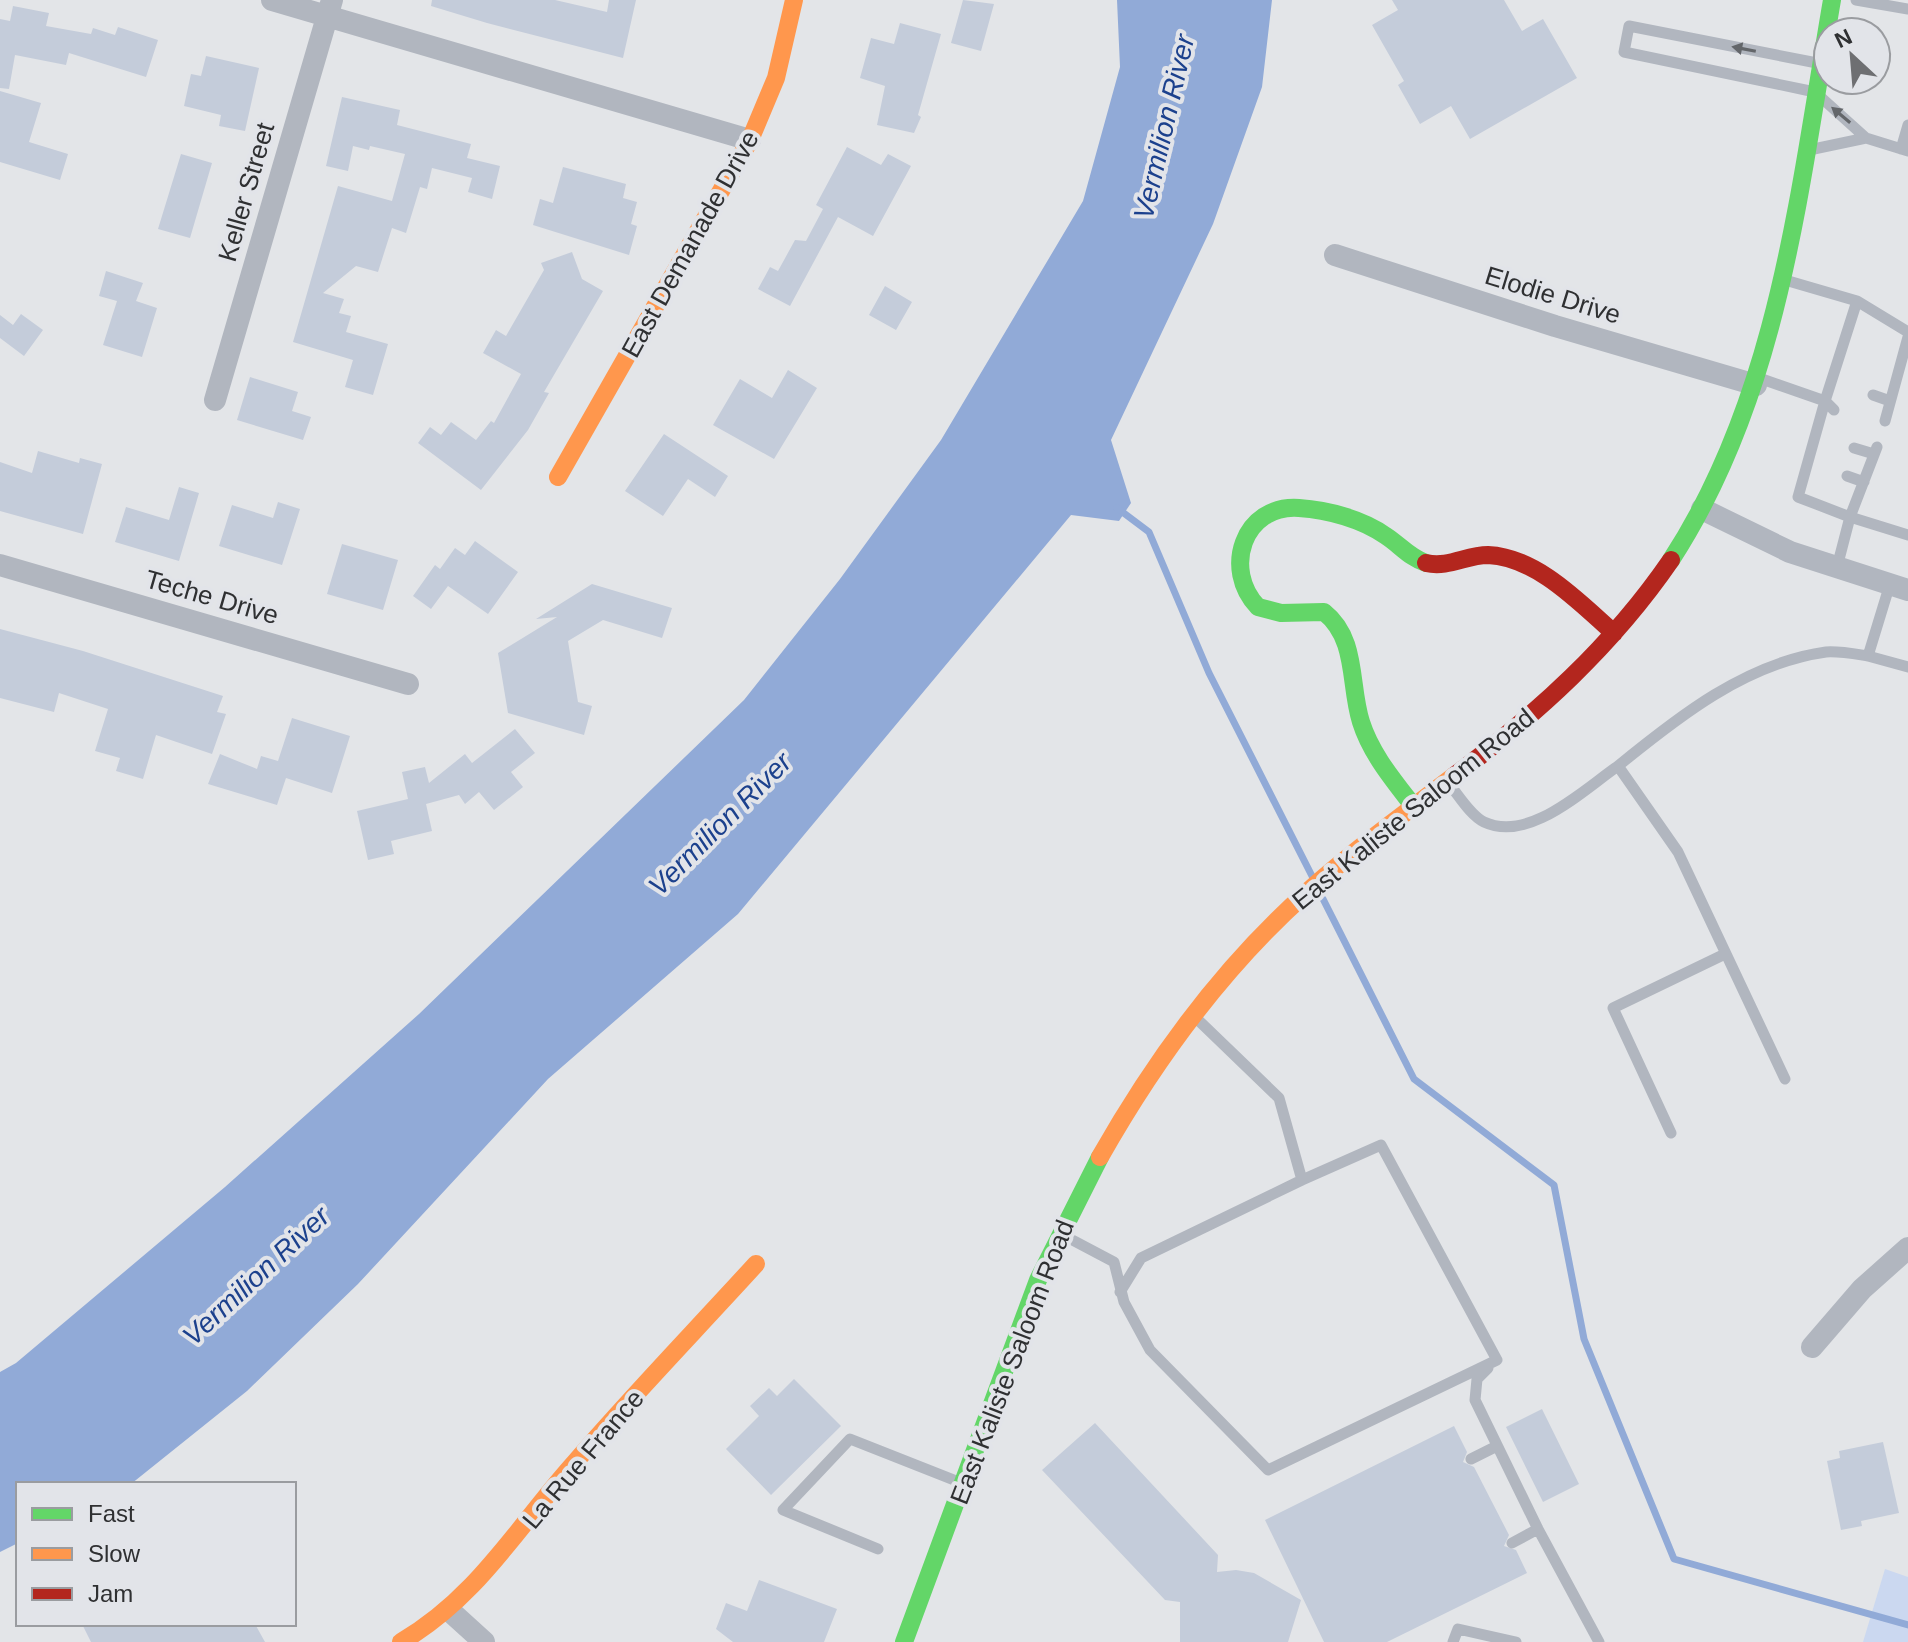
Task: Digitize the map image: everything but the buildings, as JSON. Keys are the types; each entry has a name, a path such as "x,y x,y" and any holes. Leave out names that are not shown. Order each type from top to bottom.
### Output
{"main road":[{"name":"East Demanade Drive","path":"558,477 750,140 776,78 794,0"},
{"name":"East Kaliste Saloom Road","path":"904,1642 1038,1280 1059,1233 1129,1109 1194,1016 1275,922 1349,856 1534,713 1614,633 1659,577 1702,509 1742,425 1757,382 1781,279 1814,96"},
{"path":"1414,807 1379,760 1362,724 1341,628 1324,612 1272,612 1250,600 1245,587 1242,545 1251,523 1271,510 1313,510 1351,519 1386,536 1411,558 1427,564 1456,565 1491,555 1512,560 1576,600 1614,633"},
{"name":"La Rue France","path":"401,1642 451,1612 505,1554 561,1478 756,1264"}],"street":[{"path":"272,0 329,8 750,140"},
{"name":"Keller Street","path":"215,400 329,8"},
{"name":"Elodie Drive","path":"1335,255 1555,326 1757,382"},
{"path":"1702,509 1790,552 1899,587"},
{"name":"Teche Drive","path":"0,565 408,684"},
{"path":"1812,1347 1862,1289 1908,1248"},
{"path":"451,1612 484,1642"}],"lane":[{"path":"1856,0 1908,9"},
{"path":"1812,61 1629,26 1624,52 1812,91"},
{"path":"1819,96 1866,138 1905,150 1908,125"},
{"path":"1805,151 1866,138"},
{"path":"1781,279 1857,301 1908,334 1885,421"},
{"path":"1857,301 1831,381 1829,406 1812,463 1798,497 1908,535"},
{"path":"1831,381 1844,384"},
{"path":"1757,382 1829,406"},
{"path":"1873,395 1890,401"},
{"path":"1837,567 1850,517 1875,451 1854,448"},
{"path":"1847,476 1864,482"},
{"path":"1868,656 1899,587"},
{"path":"1446,781 1481,821 1505,828 1535,821 1618,766 1698,705 1748,677 1786,661 1828,652 1868,656 1908,667"},
{"path":"1618,766 1678,852 1785,1079"},
{"path":"1671,1133 1613,1008 1725,954"},
{"path":"1194,1016 1279,1098 1302,1180"},
{"path":"1120,1292 1141,1258 1381,1145 1497,1360"},
{"path":"1059,1233 1114,1262 1120,1292 1150,1350 1268,1470 1497,1360"},
{"path":"1497,1360 1477,1379 1475,1400 1538,1529 1599,1642"},
{"path":"878,1549 783,1510 850,1439 963,1484"},
{"path":"1471,1459 1497,1446"},
{"path":"1512,1543 1538,1529"},
{"path":"1453,1642 1458,1629 1516,1642"}],"shaded area":[{"path":"1885,1569 1908,1577 1908,1642 1863,1642"}],"water":[{"name":"Vermilion River","path":"1117,0 1272,0 1262,87 1213,224 1111,440 1131,503 1119,521 1071,515 738,914 548,1079 358,1284 247,1391 133,1482 16,1482 16,1544 0,1552 0,1372 16,1363 225,1187 419,1014 744,700 840,579 941,440 1083,201 1120,67"}],"waterway":[{"path":"1117,508 1149,532 1209,673 1313,878"},
{"path":"1320,893 1414,1079 1554,1185 1584,1339 1674,1559 1908,1625"}],"traffic: fast":[{"path":"1671,560 1708,496 1737,429 1761,360 1795,217 1832,0"},
{"path":"1414,807 1384,767 1365,734 1357,708 1351,663 1335,623 1324,612 1281,613 1258,607 1247,592 1241,575 1240,558 1252,528 1264,517 1280,510 1299,508 1356,520 1426,563"},
{"path":"904,1642 1038,1280 1100,1157"}],"traffic: slow":[{"path":"558,477 750,140 776,78 794,0"},
{"path":"1100,1157 1167,1051 1246,952 1324,877 1454,776"},
{"path":"401,1642 451,1606 472,1585 593,1442 756,1264"}],"traffic: jam":[{"path":"1426,563 1442,564 1488,555 1524,564 1557,584 1614,633"},
{"path":"1454,776 1515,728 1572,677 1624,621 1671,560"}]}
